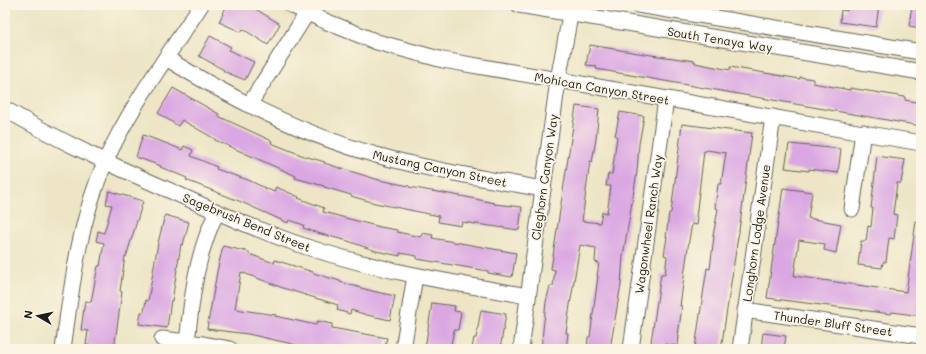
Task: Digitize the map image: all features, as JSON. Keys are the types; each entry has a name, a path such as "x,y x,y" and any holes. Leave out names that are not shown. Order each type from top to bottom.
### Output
{"street":[{"path":"63,349 75,259 80,234 105,162 125,123 201,5"},
{"name":"Mohican Canyon Street","path":"291,5 377,42 443,60 921,143"},
{"name":"South Tenaya Way","path":"519,5 571,9 921,72"},
{"name":"South Tenaya Way","path":"638,5 921,52"},
{"name":"Cleghorn Canyon Way","path":"521,349 558,80 571,9"},
{"path":"249,105 307,13"},
{"name":"Mustang Canyon Street","path":"166,58 249,105 310,133 375,155 439,170 543,189"},
{"name":"Wagonwheel Ranch Way","path":"631,349 666,99"},
{"name":"Sagebrush Bend Street","path":"5,109 45,132 105,162 217,212 307,248 414,276 528,296"},
{"name":"Longhorn Lodge Avenue","path":"740,349 773,117"},
{"path":"852,209 863,132"},
{"path":"187,342 197,270 206,237 217,212"},
{"path":"403,349 414,276"},
{"name":"Thunder Bluff Street","path":"745,310 921,336"},
{"path":"162,339 230,349"}],"building":[{"path":"227,5 249,5 280,24 268,45 243,29 241,32 219,22"},
{"path":"848,5 879,5 876,27 840,22 841,10 847,11"},
{"path":"912,5 921,5 921,28 909,26"},
{"path":"210,36 231,47 229,50 254,62 245,80 223,71 224,70 199,56"},
{"path":"590,45 695,61 695,63 730,70 730,67 800,79 800,77 813,79 813,83 850,90 850,88 905,97 905,100 921,103 921,126 596,69 597,66 586,65"},
{"path":"173,88 219,114 218,116 272,141 271,143 304,156 325,162 324,163 379,180 409,187 466,197 494,204 522,207 519,230 462,222 461,226 438,222 439,216 375,203 295,178 296,176 215,140 182,120 178,126 158,113"},
{"path":"576,106 599,109 596,139 592,162 590,161 582,221 600,223 602,212 607,213 611,186 606,186 608,174 612,174 617,136 615,136 620,112 644,116 639,144 637,172 623,256 621,284 610,349 587,349 588,337 590,337 599,263 595,262 596,248 580,245 566,333 568,333 566,349 541,349 546,302 550,286 553,286 555,270 551,269"},
{"path":"682,124 752,133 721,349 695,348 707,268 710,269 713,236 718,209 715,208 718,184 721,184 726,153 707,150 704,151 696,217 698,217 697,225 692,224 689,240 680,306 682,306 678,346 664,344 663,349 650,349 661,274 665,274 667,256 664,255 666,237 669,213 671,213"},
{"path":"143,135 182,150 184,146 193,150 191,156 217,167 216,169 248,180 274,192 276,187 299,197 298,198 324,208 323,212 397,230 397,232 421,237 422,233 433,235 432,238 516,253 512,277 488,273 488,271 417,259 417,256 400,253 400,256 376,251 303,228 304,225 289,220 288,223 239,201 186,180 187,178 160,167 161,166 136,157"},
{"path":"789,144 841,149 838,173 809,169 809,171 785,168"},
{"path":"877,156 905,160 901,183 897,183 893,214 897,215 894,239 889,238 886,262 883,262 882,268 858,265 861,241 866,241 868,226 871,227 873,208 871,208"},
{"path":"783,188 812,192 808,218 841,224 836,253 824,250 825,244 799,240 794,276 906,292 916,221 921,222 921,316 892,312 891,314 767,298"},
{"path":"109,191 143,201 126,257 125,256 120,291 122,292 114,349 86,345 88,331 81,330 85,301 91,302 98,266 100,266 104,243 96,241 98,231 104,233 112,205 106,204"},
{"path":"165,215 189,222 183,245 181,244 167,328 139,324 141,312 144,312 146,300 148,301 158,243"},
{"path":"223,246 249,252 249,254 274,263 275,260 340,282 395,296 390,320 351,310 350,314 337,310 338,305 283,288 241,272 235,309 276,315 275,316 316,325 317,321 332,324 332,328 387,338 384,349 315,349 248,334 207,329"},
{"path":"432,303 455,306 454,311 461,312 458,330 454,330 450,349 425,349"},
{"path":"481,310 506,314 500,349 472,348 474,338 476,338"},
{"path":"763,333 786,336 784,349 761,349"}]}
